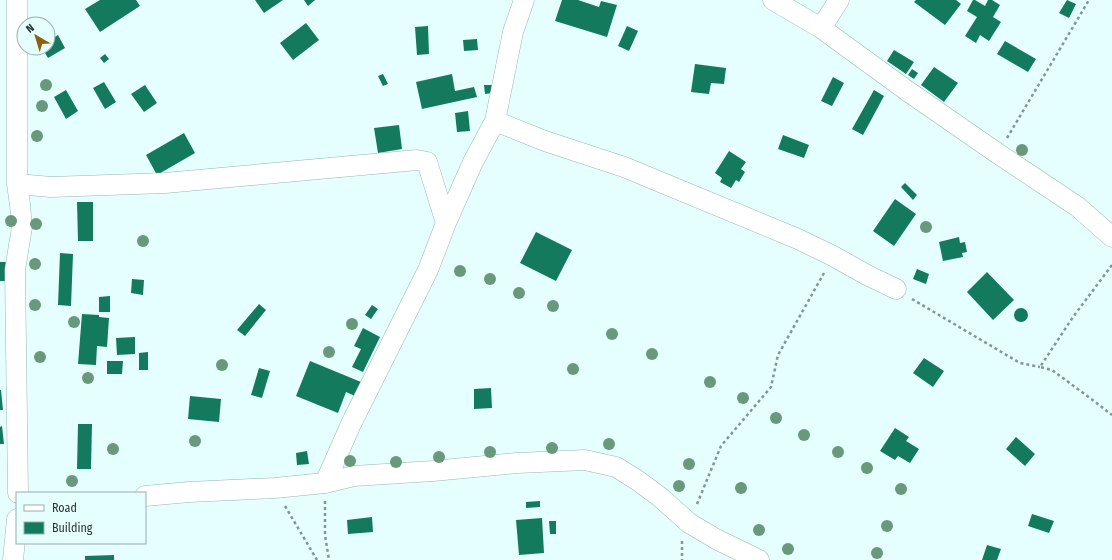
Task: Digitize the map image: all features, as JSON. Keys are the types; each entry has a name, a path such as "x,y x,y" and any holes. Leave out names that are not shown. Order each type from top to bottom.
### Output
{"street":[{"path":"16,0 17,184 22,227 16,270 18,492"},
{"path":"325,483 351,424 428,270 446,223 495,121 513,32 524,0"},
{"path":"773,0 821,28 997,154 1078,207 1112,237"},
{"path":"821,28 839,0"},
{"path":"495,121 545,141 624,167 798,239 896,289"},
{"path":"17,184 51,187 165,184 417,160 427,162 446,223"},
{"path":"146,496 275,488 325,483 354,476 433,471 517,463 585,460 616,467 660,497 689,523 716,539 759,560"},
{"path":"13,560 16,529"}],"path":[{"path":"997,154 1089,0"},
{"path":"689,523 721,446 771,387 778,354 833,256"},
{"path":"1040,367 1073,317 1112,265"},
{"path":"896,289 1020,363 1052,370 1112,415"},
{"path":"325,483 325,535 329,560"},
{"path":"275,488 317,560"}],"building":[{"path":"100,0 136,0 140,6 100,32 85,9"},
{"path":"255,0 283,0 264,13"},
{"path":"304,0 315,0 308,6"},
{"path":"562,0 578,0 599,7 601,1 617,5 607,37 555,21"},
{"path":"916,0 956,0 961,4 945,25 914,2"},
{"path":"973,0 985,6 988,0 992,0 1000,5 993,17 1001,22 989,41 980,35 976,43 965,36 977,17 967,11"},
{"path":"1067,0 1076,4 1069,18 1059,13"},
{"path":"306,23 319,40 293,60 280,43"},
{"path":"428,26 429,54 417,55 415,27"},
{"path":"627,26 638,31 629,51 618,46"},
{"path":"58,35 65,48 56,53 56,36"},
{"path":"477,39 478,50 464,51 463,40"},
{"path":"1005,41 1036,59 1028,72 997,54"},
{"path":"894,50 914,62 906,74 887,61"},
{"path":"105,54 109,59 104,63 100,58"},
{"path":"695,64 726,68 724,84 711,83 709,94 691,92"},
{"path":"934,67 958,83 944,102 921,85"},
{"path":"912,69 918,73 914,79 908,75"},
{"path":"383,74 388,84 383,86 378,76"},
{"path":"452,74 455,91 474,87 477,97 422,109 416,82"},
{"path":"833,77 844,83 832,106 821,101"},
{"path":"104,82 116,102 105,109 93,88"},
{"path":"145,85 157,103 144,112 131,94"},
{"path":"484,85 492,85 493,93 485,94"},
{"path":"66,90 78,111 66,119 54,97"},
{"path":"874,90 884,96 863,135 852,129"},
{"path":"468,111 470,131 457,132 455,113"},
{"path":"399,125 402,149 378,153 374,128"},
{"path":"184,133 195,153 157,175 146,155"},
{"path":"783,135 809,145 804,158 778,149"},
{"path":"729,151 746,162 741,169 745,172 739,182 736,180 731,188 720,182 722,178 715,173"},
{"path":"905,183 917,195 913,200 901,187"},
{"path":"895,199 916,214 894,246 873,231"},
{"path":"77,202 93,202 93,241 78,241"},
{"path":"536,232 572,250 556,281 520,263"},
{"path":"959,237 960,243 965,242 967,252 962,253 963,257 943,261 939,242"},
{"path":"60,253 73,254 71,306 58,305"},
{"path":"0,262 7,262 7,281 0,281"},
{"path":"917,269 929,274 926,284 913,279"},
{"path":"987,272 1014,300 993,320 967,292"},
{"path":"132,279 144,280 143,295 131,293"},
{"path":"110,296 110,312 99,312 99,297"},
{"path":"259,304 266,310 245,336 237,330"},
{"path":"372,305 378,309 371,319 365,315"},
{"path":"1021,308 1026,310 1028,315 1026,320 1021,322 1016,320 1014,315 1016,310"},
{"path":"82,314 99,315 99,317 109,318 107,347 97,346 96,365 78,364"},
{"path":"363,328 380,337 363,372 352,367 361,349 354,346"},
{"path":"135,337 135,354 117,355 116,338"},
{"path":"148,352 148,370 139,370 139,353"},
{"path":"924,358 944,371 933,387 913,373"},
{"path":"107,361 123,361 122,374 107,374"},
{"path":"310,361 361,382 355,396 346,392 338,413 296,396"},
{"path":"259,368 270,371 262,398 251,395"},
{"path":"491,388 492,408 474,409 474,389"},
{"path":"1,390 3,410 0,410"},
{"path":"190,396 221,399 219,422 188,419"},
{"path":"78,424 92,424 91,469 77,469"},
{"path":"2,426 4,444 0,444 0,427"},
{"path":"895,428 909,437 906,441 919,449 910,463 898,456 895,460 880,451"},
{"path":"1016,437 1035,454 1025,466 1006,449"},
{"path":"307,451 309,464 297,465 296,453"},
{"path":"540,501 540,507 526,508 526,502"},
{"path":"1032,514 1054,521 1049,533 1028,526"},
{"path":"372,517 373,532 348,534 347,520"},
{"path":"542,518 544,553 519,555 516,520"},
{"path":"549,521 556,521 556,534 550,534"},
{"path":"987,545 1001,549 997,560 982,560"},
{"path":"114,555 114,560 85,560 85,556"}]}
